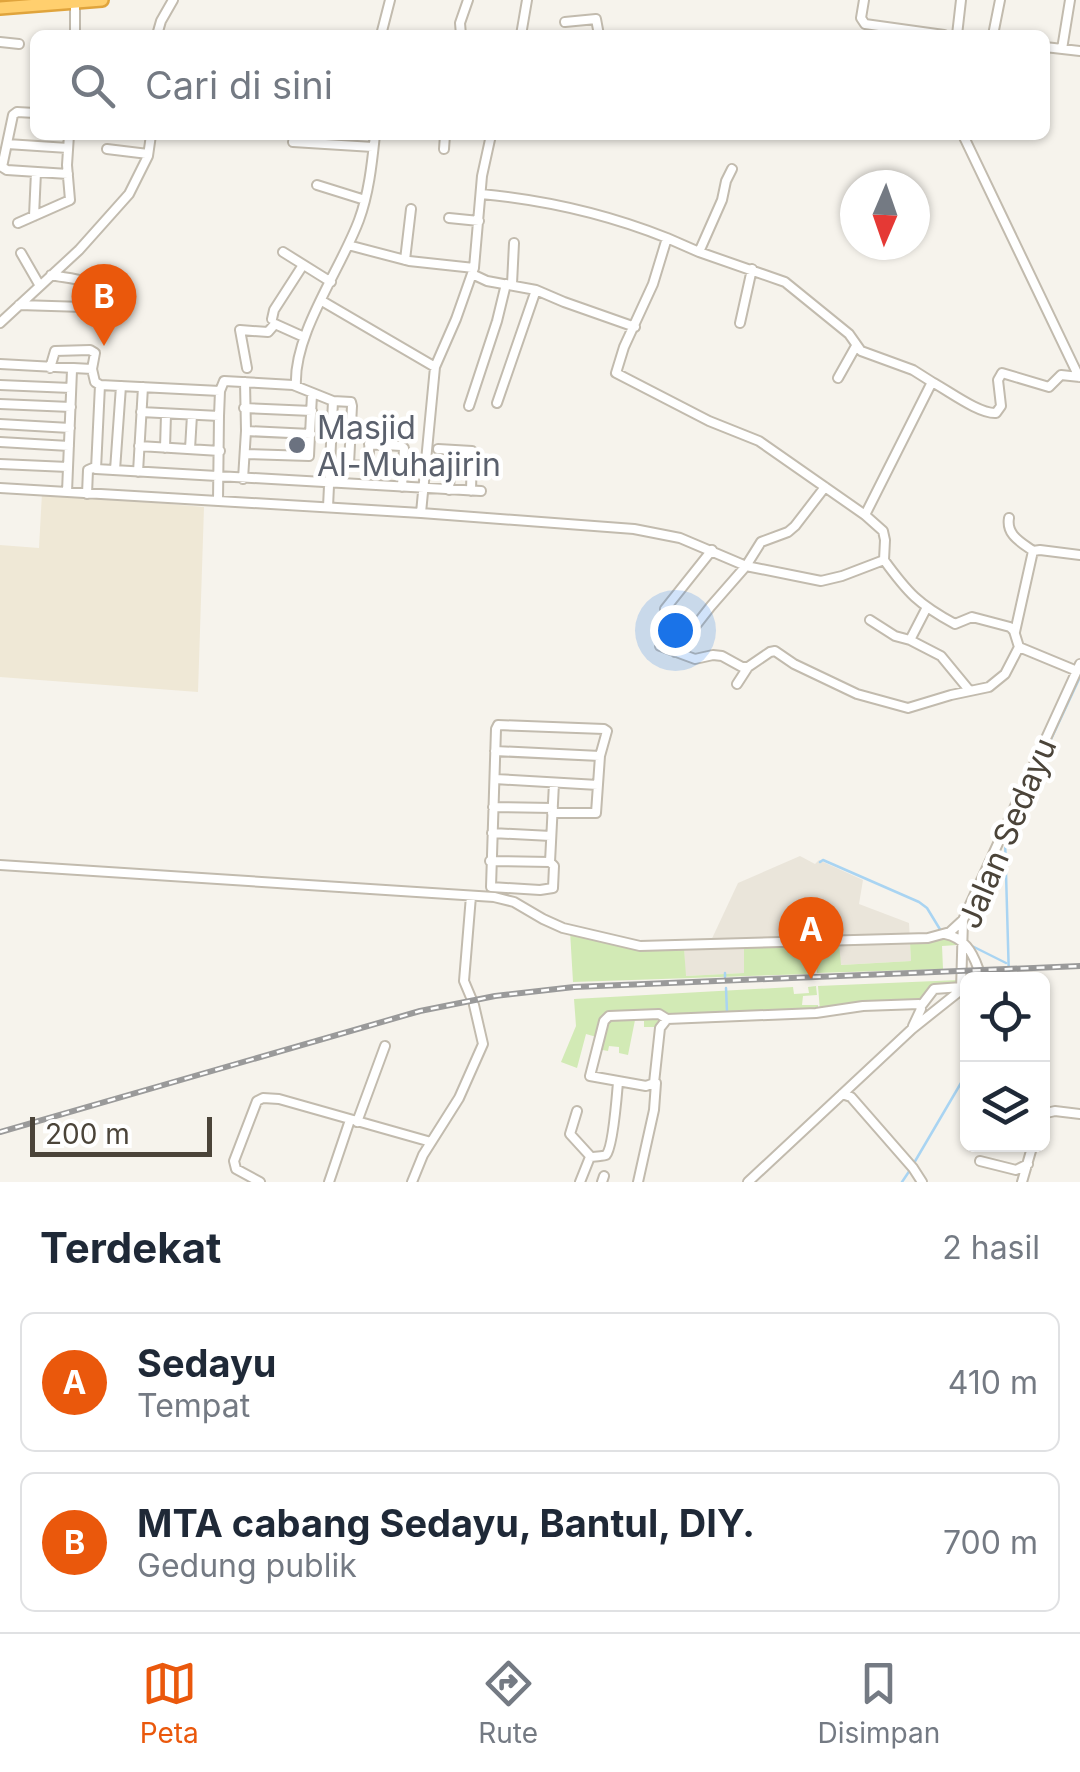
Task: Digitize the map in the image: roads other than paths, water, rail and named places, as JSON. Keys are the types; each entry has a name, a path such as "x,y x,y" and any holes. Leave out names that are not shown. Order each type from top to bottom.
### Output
{"highway":[{"path":"0,8 102,0"}],"street":[{"path":"158,30 173,0"},
{"path":"382,30 390,0"},
{"path":"461,30 468,0"},
{"path":"521,30 527,0"},
{"path":"864,0 862,18 866,24 898,30"},
{"path":"958,30 961,0"},
{"path":"995,30 1000,0"},
{"path":"1062,49 1070,0"},
{"path":"74,30 75,2"},
{"path":"565,22 596,20 598,30"},
{"path":"0,42 19,44"},
{"path":"1050,48 1080,52"},
{"path":"30,113 14,113 2,168 68,174"},
{"path":"18,223 68,201 69,140"},
{"path":"0,323 79,250 130,194 142,171 149,140"},
{"path":"296,386 295,369 304,337 365,200 374,140"},
{"path":"444,140 444,149"},
{"path":"421,513 435,367 473,271 480,194 490,140"},
{"path":"965,140 1080,377"},
{"path":"294,142 373,147"},
{"path":"7,144 68,148"},
{"path":"106,149 148,154"},
{"path":"699,252 732,168"},
{"path":"34,216 36,172"},
{"path":"317,185 365,200"},
{"path":"480,194 538,201 633,224 699,252 776,277 849,334 861,351 913,370 984,413 996,413 1002,406 998,380 1002,373 1049,387 1061,375 1080,377"},
{"path":"405,260 410,209"},
{"path":"450,218 479,221"},
{"path":"667,238 654,284 615,370 617,375 709,422 759,442 884,533 886,562 901,584 926,608 955,624 972,617 1006,626 1013,629 1018,647 998,682 914,708 857,694 794,664 776,651 748,668 737,684"},
{"path":"469,406 509,284 514,244"},
{"path":"348,245 405,260 473,271 479,279 536,290 634,327"},
{"path":"283,252 330,282"},
{"path":"21,253 40,286"},
{"path":"272,320 274,310 303,266"},
{"path":"740,323 752,269"},
{"path":"52,275 89,282 96,294"},
{"path":"497,403 536,290"},
{"path":"322,302 435,367"},
{"path":"19,305 84,307"},
{"path":"247,368 240,330 268,332 276,324 304,337"},
{"path":"838,378 856,346"},
{"path":"50,368 55,351 90,350 95,353 95,382 100,384 220,391"},
{"path":"0,364 92,370"},
{"path":"67,492 72,370"},
{"path":"218,501 220,391 224,381 296,386 352,404 350,464"},
{"path":"243,478 244,382"},
{"path":"864,515 932,382"},
{"path":"95,467 100,384"},
{"path":"0,385 71,388"},
{"path":"115,470 121,386"},
{"path":"138,472 143,387"},
{"path":"246,454 308,457 312,394"},
{"path":"328,507 334,401"},
{"path":"0,404 71,408"},
{"path":"244,408 312,411"},
{"path":"141,412 219,416"},
{"path":"165,448 166,414"},
{"path":"190,450 192,415"},
{"path":"368,465 370,423"},
{"path":"0,424 70,428"},
{"path":"246,430 311,434"},
{"path":"0,442 69,446"},
{"path":"369,444 403,447 402,487"},
{"path":"140,446 220,451"},
{"path":"87,494 88,470 95,467 476,491 472,453 438,449"},
{"path":"449,490 451,450"},
{"path":"0,464 68,468"},
{"path":"331,464 404,468"},
{"path":"677,648 763,540 795,526 825,487"},
{"path":"0,488 634,529 664,534 746,566 820,581 886,562"},
{"path":"1009,518 1011,533 1033,552"},
{"path":"665,609 712,550"},
{"path":"1033,552 1080,555"},
{"path":"1015,634 1033,552"},
{"path":"910,640 926,608"},
{"path":"870,620 940,656 969,690"},
{"path":"660,646 677,648 695,659 712,654 722,656 748,668"},
{"path":"1018,647 1078,668"},
{"name":"Jalan Sedayu","path":"962,972 964,920 1078,668"},
{"path":"493,806 553,811 596,813 605,730 496,726 490,885 552,889 554,866 550,862 553,811 554,783"},
{"path":"495,751 600,756"},
{"path":"495,780 598,785"},
{"path":"492,833 551,836"},
{"path":"490,861 550,862"},
{"path":"0,866 509,900 564,928 651,946 913,939 945,934 964,920"},
{"path":"509,888 509,900"},
{"path":"520,906 522,889"},
{"path":"412,1182 418,1163 459,1098 483,1044 464,980 471,896"},
{"path":"945,934 962,940 978,968"},
{"path":"912,1029 934,988 960,987"},
{"path":"748,1182 912,1029 960,990"},
{"path":"656,1080 651,1086 590,1076 606,1018 659,1014 667,1019 921,1006"},
{"path":"638,1182 654,1110 660,1028 667,1019"},
{"path":"329,1182 385,1046"},
{"path":"857,1079 854,1095 859,1106"},
{"path":"578,1111 570,1134 590,1156 602,1157 608,1152 618,1082"},
{"path":"841,1094 848,1095 859,1106 922,1182"},
{"path":"260,1182 244,1179 234,1161 257,1102 264,1098 279,1098 430,1142"},
{"path":"1050,1112 1080,1114"},
{"path":"1022,1182 1031,1152"},
{"path":"580,1182 590,1156"},
{"path":"980,1160 1016,1170 1028,1164"},
{"path":"910,1182 915,1171"}],"waterway":[{"path":"1009,972 1005,838 1080,677"},
{"path":"820,862 919,902 941,931"},
{"path":"968,944 1006,963"},
{"path":"726,988 727,1012"},
{"path":"914,1163 960,1085"},
{"path":"902,1182 910,1170"}],"railway":[{"path":"0,1132 420,1011 495,996 574,987 1080,966"}],"place":[{"name":"MTA cabang Sedayu, Bantul, DIY.","path":"104,346"},
{"name":"Masjid Al-Muhajirin","path":"297,445"},
{"name":"Sedayu","path":"811,979"}]}
